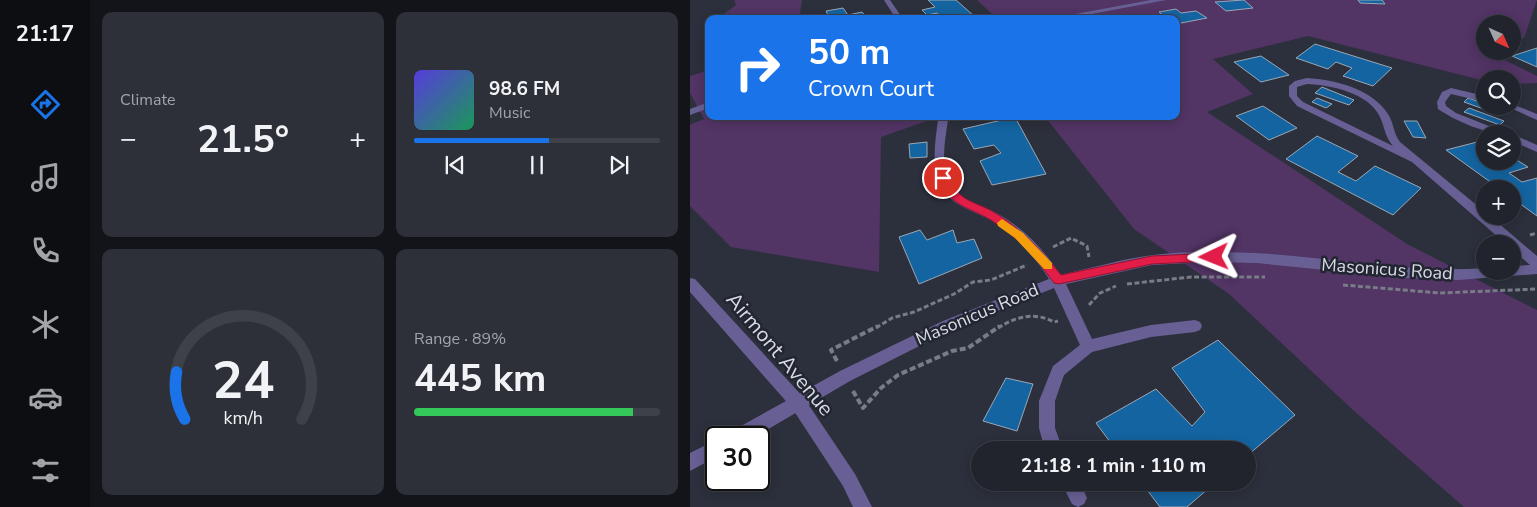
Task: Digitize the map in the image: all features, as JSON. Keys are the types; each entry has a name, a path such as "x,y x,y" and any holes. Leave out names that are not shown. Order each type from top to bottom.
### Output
{"street":[{"path":"886,0 897,15"},
{"path":"1118,0 1126,6"},
{"path":"1074,15 1163,0"},
{"path":"1416,160 1300,104 1293,96 1293,86 1298,82 1323,82 1371,101 1388,120 1390,133 1398,144 1537,263"},
{"path":"1476,97 1451,91 1446,92 1441,102 1441,107 1453,115 1480,125"},
{"path":"690,112 705,107"},
{"path":"1521,110 1537,117"},
{"path":"943,120 938,167 947,188 966,205 994,217 1019,235 1041,257 1059,280 1077,315 1088,347"},
{"path":"1521,141 1537,149"},
{"name":"Masonicus Road","path":"757,426 845,376 948,325 1059,280 1152,260 1208,257 1256,258 1407,274 1458,275 1537,269"},
{"name":"Airmont Avenue","path":"690,283 798,403 849,480 863,507"},
{"path":"1051,441 1047,428 1047,401 1058,371 1088,347 1151,331 1195,326"},
{"path":"690,462 705,454"}],"shaded area":[{"path":"734,0 802,0 801,15 722,15 736,5"},
{"path":"977,0 1537,0 1524,38 1521,39 1521,15 1476,15 1476,60 1504,60 1537,76 1537,83 1521,84 1521,70 1476,70 1476,79 1308,36 1213,59 1253,94 1207,112 1407,244 1537,310 1537,507 1464,507 1353,410 1229,294 1134,229 1048,120 1180,120 1180,15 993,15"},
{"path":"705,71 705,120 930,120 881,137 879,272 731,247 690,206 690,125 704,119 690,93 690,76"}],"building":[{"path":"928,0 956,0 973,15 939,15 937,13 927,15 922,10 935,7"},
{"path":"1244,0 1253,8 1226,11 1215,2"},
{"path":"1358,0 1382,0 1385,4 1360,3"},
{"path":"843,8 848,15 828,15 826,11"},
{"path":"1176,9 1181,13 1196,11 1207,18 1180,23 1180,15 1162,15 1159,12"},
{"path":"862,12 864,15 848,15"},
{"path":"1315,44 1392,68 1373,86 1343,76 1352,68 1336,62 1328,69 1296,58"},
{"path":"1537,48 1537,67 1521,60 1521,53"},
{"path":"1261,56 1289,75 1261,82 1234,62"},
{"path":"1322,87 1354,100 1349,105 1315,93"},
{"path":"1317,98 1332,104 1326,108 1312,102"},
{"path":"1468,98 1476,101 1476,106 1464,102"},
{"path":"1263,106 1297,128 1269,140 1236,116"},
{"path":"1469,108 1476,111 1476,115 1488,115 1504,121 1500,125 1464,112"},
{"path":"1002,120 1017,120 1046,174 992,185 980,161 1001,153 994,145 974,149 963,129"},
{"path":"1404,121 1417,121 1426,138 1413,137"},
{"path":"1317,136 1358,156 1338,172 1356,181 1375,166 1421,188 1393,215 1286,159"},
{"path":"927,142 927,157 910,158 909,144"},
{"path":"1476,142 1476,170 1518,170 1509,173 1519,180 1488,180 1446,150"},
{"path":"1521,163 1528,167 1521,169"},
{"path":"1537,178 1537,216 1521,204 1521,181"},
{"path":"920,230 927,240 953,230 957,243 974,239 982,258 919,284 899,237"},
{"path":"1218,340 1295,415 1256,448 1256,441 1109,441 1096,423 1156,389 1192,426 1205,412 1172,368"},
{"path":"1006,378 1033,384 1017,431 983,421"},
{"path":"1148,491 1206,491 1187,507 1160,507"}],"slow traffic":[{"path":"1002,223 1019,235 1048,266"}],"route":[{"path":"943,178 947,188 966,205 994,217 1019,235 1041,257 1059,280 1152,260 1214,257"}]}
